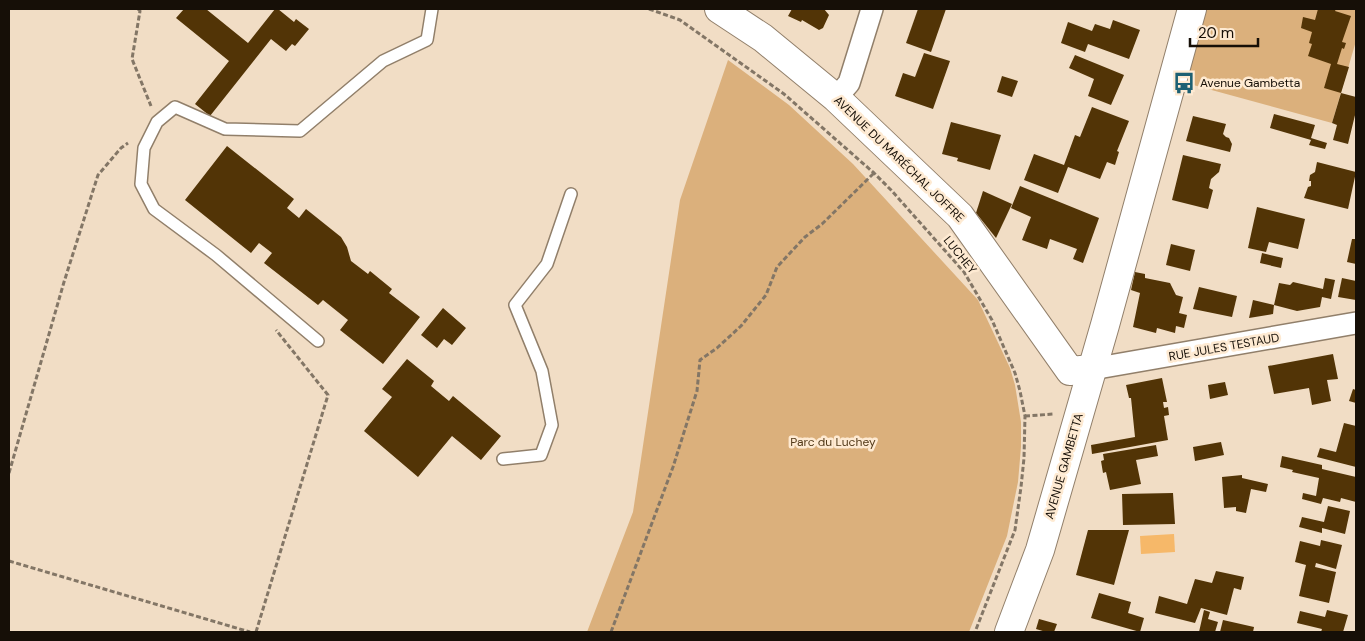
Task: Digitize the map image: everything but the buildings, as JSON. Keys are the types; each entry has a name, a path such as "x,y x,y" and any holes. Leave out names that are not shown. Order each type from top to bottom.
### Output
{"street":[{"name":"AVENUE DU MARÉCHAL JOFFRE","path":"719,9 763,38 836,98 960,216 1070,371 1092,369"},
{"path":"836,98 849,83 872,9"},
{"name":"AVENUE GAMBETTA","path":"1009,632 1040,550 1192,9"},
{"name":"RUE JULES TESTAUD","path":"1092,369 1356,323"}],"lane":[{"path":"318,341 216,255 154,209 141,184 144,148 157,122 175,107 225,129 300,130 383,61 427,40 432,9"},
{"path":"504,459 541,455 552,426 542,370 515,305 547,264 571,194"}],"path":[{"path":"9,473 64,282 98,175 122,148 157,122 132,59 140,11 138,9"},
{"name":"LUCHEY","path":"649,9 680,20 784,94 874,173 964,272 992,320 1015,373 1020,392 1025,416 1024,458 1022,487 1015,530 974,632"},
{"path":"611,632 698,391 700,360 717,348 740,326 766,295 777,267 805,237 822,224 874,173"},
{"path":"256,632 328,394 272,325"},
{"path":"9,561 250,632"}],"green space":[{"path":"1206,9 1356,9 1356,41 1332,123 1186,83"},
{"name":"Parc du Luchey","path":"728,60 789,105 853,164 978,300 1010,368 1015,385 1021,422 1018,482 1007,536 969,632 587,632 633,512 680,200"}],"shaded area":[{"path":"1174,534 1175,552 1141,554 1140,536"}],"place":[{"name":"Avenue Gambetta","path":"1184,83"}]}
